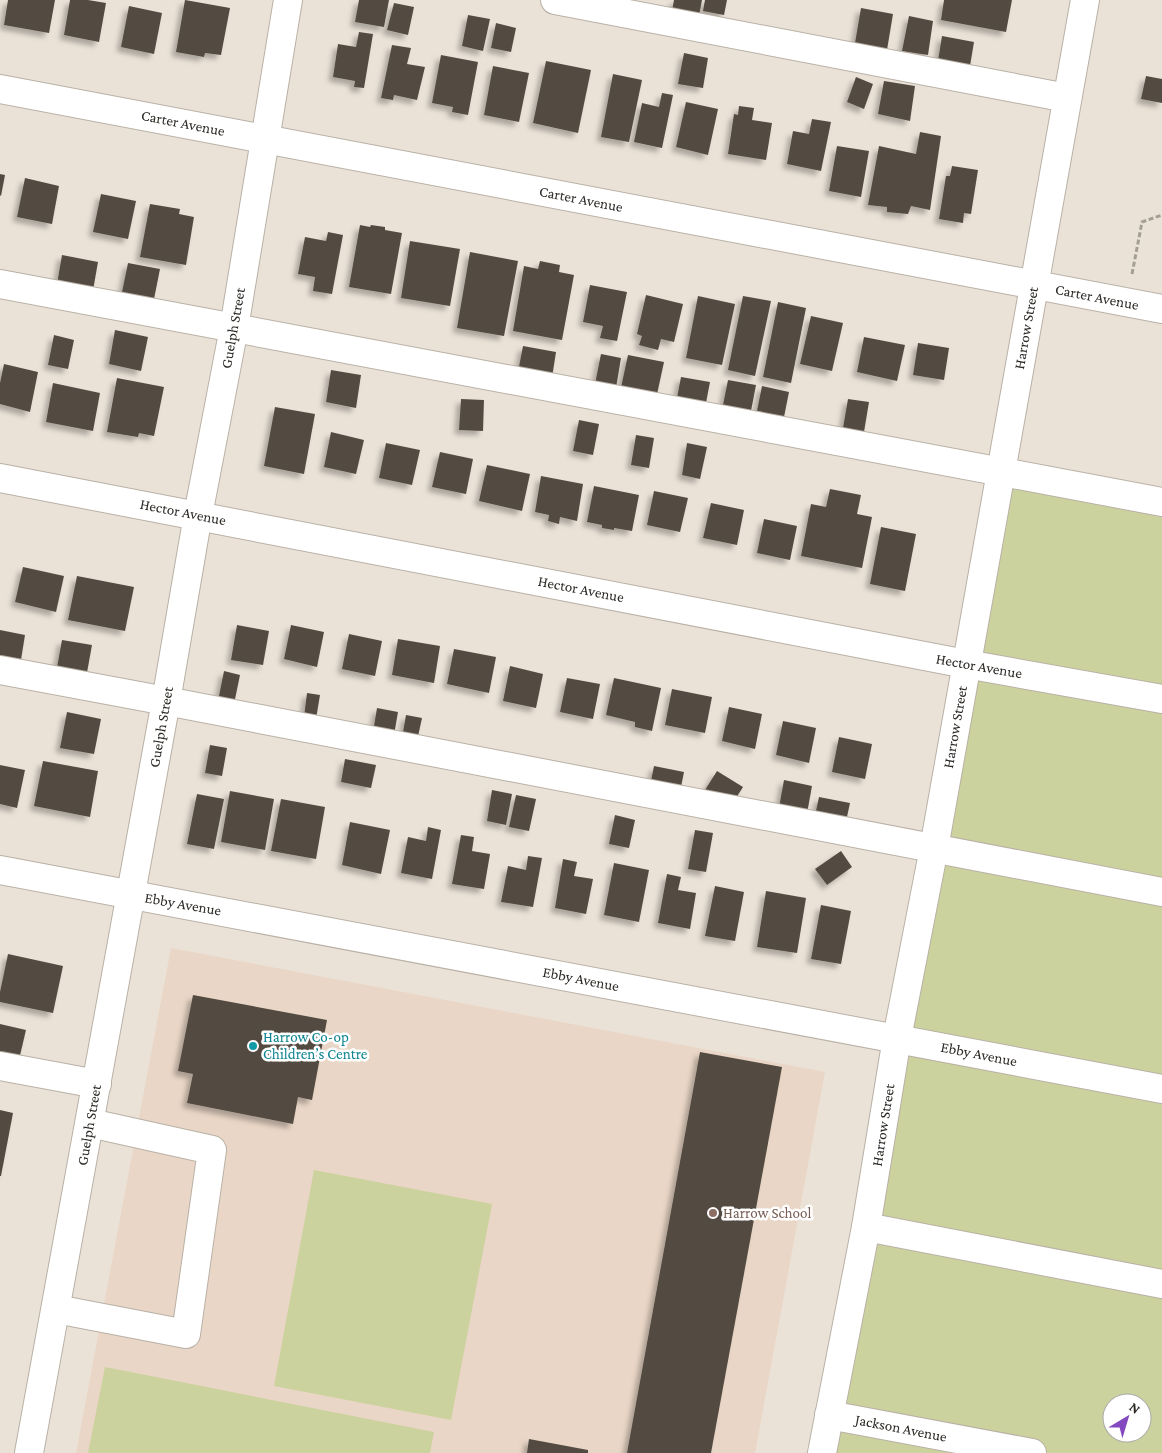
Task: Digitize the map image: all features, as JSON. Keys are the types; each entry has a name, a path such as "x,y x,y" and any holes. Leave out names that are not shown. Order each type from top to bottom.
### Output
{"street":[{"name":"Guelph Street","path":"29,1453 90,1123 198,515 234,328 288,0"},
{"path":"555,0 1068,98"},
{"name":"Harrow Street","path":"822,1453 866,1227 897,1038 934,848 1085,0"},
{"name":"Carter Avenue","path":"0,89 1162,310"},
{"path":"0,284 1162,502"},
{"name":"Hector Avenue","path":"0,478 966,664 1162,699"},
{"path":"0,670 166,700 1162,892"},
{"name":"Ebby Avenue","path":"0,870 1162,1089"},
{"path":"0,1066 97,1084"},
{"path":"56,1309 186,1334 212,1150 90,1123"},
{"path":"866,1227 1162,1284"},
{"name":"Jackson Avenue","path":"829,1415 1032,1453"}],"path":[{"path":"1132,277 1142,222 1162,215"}],"shaded area":[{"path":"171,948 825,1072 755,1453 76,1453"}],"green space":[{"path":"1001,473 1162,502 1162,1453 822,1453"},
{"path":"314,1170 492,1204 451,1420 274,1386"},
{"path":"105,1367 434,1432 430,1453 88,1453"}],"building":[{"path":"8,0 55,0 49,33 4,25"},
{"path":"70,0 106,3 99,42 64,35"},
{"path":"185,0 230,8 221,55 205,53 204,57 176,52"},
{"path":"359,0 389,0 384,27 355,22"},
{"path":"674,0 702,0 698,21 671,16"},
{"path":"705,0 727,0 724,15 703,11"},
{"path":"944,0 1012,0 1006,32 941,20"},
{"path":"394,3 414,7 408,35 387,30"},
{"path":"129,6 162,13 154,54 121,47"},
{"path":"861,8 893,14 887,50 855,43"},
{"path":"468,15 490,19 483,51 462,46"},
{"path":"909,16 933,21 928,55 902,51"},
{"path":"496,23 516,28 511,52 491,48"},
{"path":"359,32 373,34 364,88 354,87 355,81 333,77 338,44 356,47"},
{"path":"942,36 974,42 969,72 937,67"},
{"path":"392,45 411,48 407,64 425,67 417,100 394,95 393,100 381,98"},
{"path":"684,53 708,58 703,88 678,84"},
{"path":"441,55 478,62 468,115 452,112 453,107 432,103"},
{"path":"546,61 591,70 578,133 533,123"},
{"path":"493,66 529,73 519,122 484,115"},
{"path":"613,74 642,80 629,142 601,137"},
{"path":"1146,76 1162,79 1162,103 1141,99"},
{"path":"856,77 873,84 864,109 847,102"},
{"path":"884,81 915,86 910,121 878,114"},
{"path":"662,93 673,95 662,148 634,142 642,103 659,107"},
{"path":"686,102 718,109 708,155 676,147"},
{"path":"739,106 754,108 752,120 772,123 766,160 728,154 734,114 738,115"},
{"path":"812,119 831,122 821,171 787,164 793,131 809,134"},
{"path":"920,132 941,136 930,210 911,206 908,214 887,212 887,207 868,205 879,146 916,154"},
{"path":"837,146 869,151 861,197 829,191"},
{"path":"952,166 978,170 971,214 964,213 963,223 939,219 946,176 950,176"},
{"path":"0,174 5,175 1,196 0,195"},
{"path":"25,178 59,186 52,224 17,217"},
{"path":"101,194 136,201 128,239 93,232"},
{"path":"150,204 180,209 179,214 194,217 186,265 140,257"},
{"path":"360,225 385,227 385,230 402,233 391,294 349,287"},
{"path":"328,232 343,235 332,294 313,291 315,277 298,274 305,237 326,241"},
{"path":"410,241 460,249 450,306 401,298"},
{"path":"470,252 518,261 504,336 457,328"},
{"path":"62,255 98,262 92,296 56,290"},
{"path":"540,261 560,265 559,272 574,275 562,340 513,331 524,266 538,269"},
{"path":"128,263 160,269 153,304 121,297"},
{"path":"590,285 627,292 617,341 600,338 603,326 583,322"},
{"path":"646,295 683,304 674,342 661,339 658,350 639,345 642,336 637,334"},
{"path":"698,296 735,304 722,365 686,358"},
{"path":"743,296 771,301 755,376 728,370"},
{"path":"778,302 806,308 791,383 763,377"},
{"path":"811,316 843,323 832,371 800,364"},
{"path":"115,330 148,337 141,371 109,364"},
{"path":"54,335 74,340 68,369 48,365"},
{"path":"864,337 905,345 897,381 857,372"},
{"path":"918,343 949,348 944,380 913,375"},
{"path":"523,346 556,352 551,384 517,377"},
{"path":"601,354 621,358 616,388 595,384"},
{"path":"628,355 664,362 656,399 620,392"},
{"path":"4,364 38,372 30,412 0,404 0,383"},
{"path":"331,370 361,375 356,408 326,402"},
{"path":"681,377 710,382 705,408 676,403"},
{"path":"117,378 164,387 154,436 139,433 138,437 107,432"},
{"path":"728,380 756,385 751,411 723,405"},
{"path":"53,383 100,393 93,431 46,422"},
{"path":"762,386 789,392 784,417 757,411"},
{"path":"461,399 484,400 483,431 459,430"},
{"path":"848,399 869,402 864,432 843,428"},
{"path":"275,407 315,414 304,474 264,466"},
{"path":"579,420 599,424 593,455 573,451"},
{"path":"331,432 364,440 356,474 324,467"},
{"path":"636,435 654,438 649,468 631,465"},
{"path":"386,443 420,450 412,485 379,478"},
{"path":"687,443 707,447 700,479 682,475"},
{"path":"440,452 473,459 466,494 432,487"},
{"path":"487,465 530,474 522,511 479,501"},
{"path":"541,476 583,484 577,521 560,517 559,524 548,521 549,515 535,512"},
{"path":"594,486 639,495 632,531 602,528 602,525 587,522"},
{"path":"830,489 861,495 857,514 872,517 862,568 801,556 811,504 826,507"},
{"path":"654,491 688,498 680,532 647,525"},
{"path":"711,503 744,510 737,545 703,538"},
{"path":"764,519 797,526 790,560 757,553"},
{"path":"881,527 916,534 905,591 870,584"},
{"path":"23,567 64,576 56,612 15,602"},
{"path":"77,576 134,587 125,631 68,620"},
{"path":"237,625 269,631 263,665 231,660"},
{"path":"291,625 324,632 317,667 284,659"},
{"path":"0,630 25,635 20,666 0,662"},
{"path":"349,634 382,641 375,676 342,669"},
{"path":"398,639 440,646 434,683 392,675"},
{"path":"62,640 92,645 86,678 56,673"},
{"path":"454,649 496,657 489,693 447,684"},
{"path":"510,666 543,674 536,708 503,701"},
{"path":"224,671 240,675 234,704 218,701"},
{"path":"567,678 600,684 593,719 560,712"},
{"path":"614,678 661,688 652,731 635,727 635,722 606,715"},
{"path":"672,689 712,697 705,733 665,725"},
{"path":"307,693 320,695 316,719 304,717"},
{"path":"729,707 762,714 755,749 722,741"},
{"path":"377,708 398,712 393,741 372,738"},
{"path":"67,712 101,719 94,754 60,748"},
{"path":"406,715 422,718 417,741 402,738"},
{"path":"783,721 816,728 809,763 776,755"},
{"path":"839,737 872,744 865,779 832,772"},
{"path":"210,745 227,748 222,776 205,773"},
{"path":"345,759 376,765 371,788 341,782"},
{"path":"43,761 98,771 90,817 34,806"},
{"path":"0,765 25,770 17,808 0,804"},
{"path":"654,766 684,772 679,797 649,791"},
{"path":"717,771 743,787 731,806 705,790"},
{"path":"784,780 812,786 806,819 778,813"},
{"path":"492,790 512,794 506,825 487,821"},
{"path":"230,791 274,799 265,850 221,842"},
{"path":"197,794 224,799 214,849 187,844"},
{"path":"516,795 536,799 529,831 509,827"},
{"path":"819,797 850,803 845,826 814,820"},
{"path":"281,799 325,807 316,859 271,851"},
{"path":"615,815 635,820 629,848 609,844"},
{"path":"350,822 390,830 381,874 342,865"},
{"path":"428,827 441,830 432,879 401,873 408,837 426,841"},
{"path":"695,830 713,833 706,872 688,869"},
{"path":"461,835 474,837 472,851 490,854 484,889 452,884"},
{"path":"841,851 852,867 827,885 815,869"},
{"path":"528,856 542,858 533,907 501,902 508,866 526,870"},
{"path":"563,859 577,862 574,876 593,879 586,914 555,908"},
{"path":"614,863 649,870 639,922 604,915"},
{"path":"667,874 681,877 678,890 696,893 690,929 658,923"},
{"path":"715,886 744,892 735,941 705,936"},
{"path":"766,891 806,898 797,953 757,947"},
{"path":"821,905 851,911 841,964 811,959"},
{"path":"8,954 63,966 53,1013 0,1002 0,992"},
{"name":"Harrow Co-op Children’s Centre","path":"193,995 327,1020 312,1100 298,1097 293,1124 187,1103 193,1074 178,1071"},
{"path":"0,1024 26,1030 18,1064 0,1060"},
{"name":"Harrow School","path":"700,1052 782,1067 711,1453 627,1453"},
{"path":"0,1110 13,1113 1,1176 0,1176"},
{"path":"529,1439 588,1450 588,1453 527,1453"}],"place":[{"name":"Harrow Co-op Children’s Centre","path":"253,1046"},
{"name":"Harrow School","path":"713,1213"}]}
